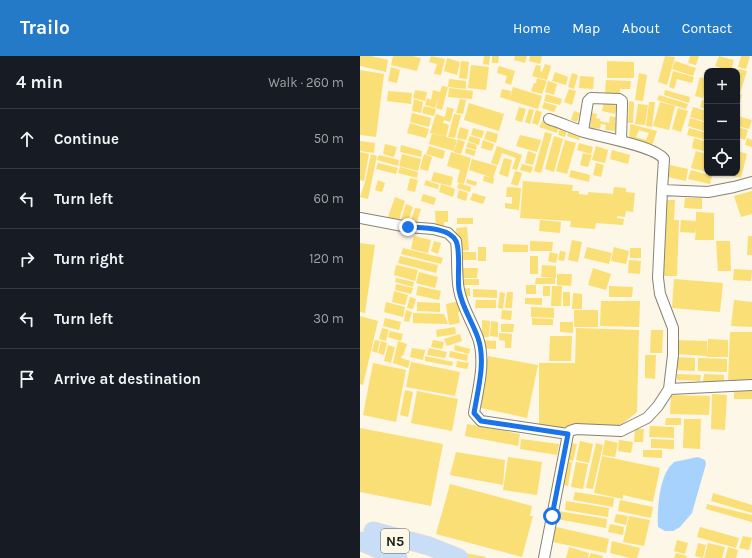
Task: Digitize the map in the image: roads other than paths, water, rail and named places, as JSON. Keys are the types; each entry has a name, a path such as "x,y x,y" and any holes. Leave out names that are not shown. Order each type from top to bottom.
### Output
{"highway":[{"path":"365,535 385,558"},
{"path":"365,535 429,546 459,558"},
{"name":"N5","path":"365,535 398,558"},
{"name":"N5","path":"365,535 430,558"}],"street":[{"path":"583,131 588,101 591,98 619,99 622,101 621,141"},
{"path":"544,558 568,434 570,431 576,429 621,431 647,418 658,406 669,389 673,355 673,328 660,294 658,278 664,159 661,155 642,147 583,131 549,119"},
{"path":"662,190 708,192 752,182"},
{"path":"360,218 408,227 433,229 448,233 456,241 458,256 458,288 462,304 478,338 481,350 480,374 474,413 478,418 481,421 568,434"},
{"path":"669,389 752,385"}],"water":[{"path":"698,457 705,460 706,464 692,513 680,527 673,531 665,531 658,527 658,505 662,482 668,468 674,462"}]}
